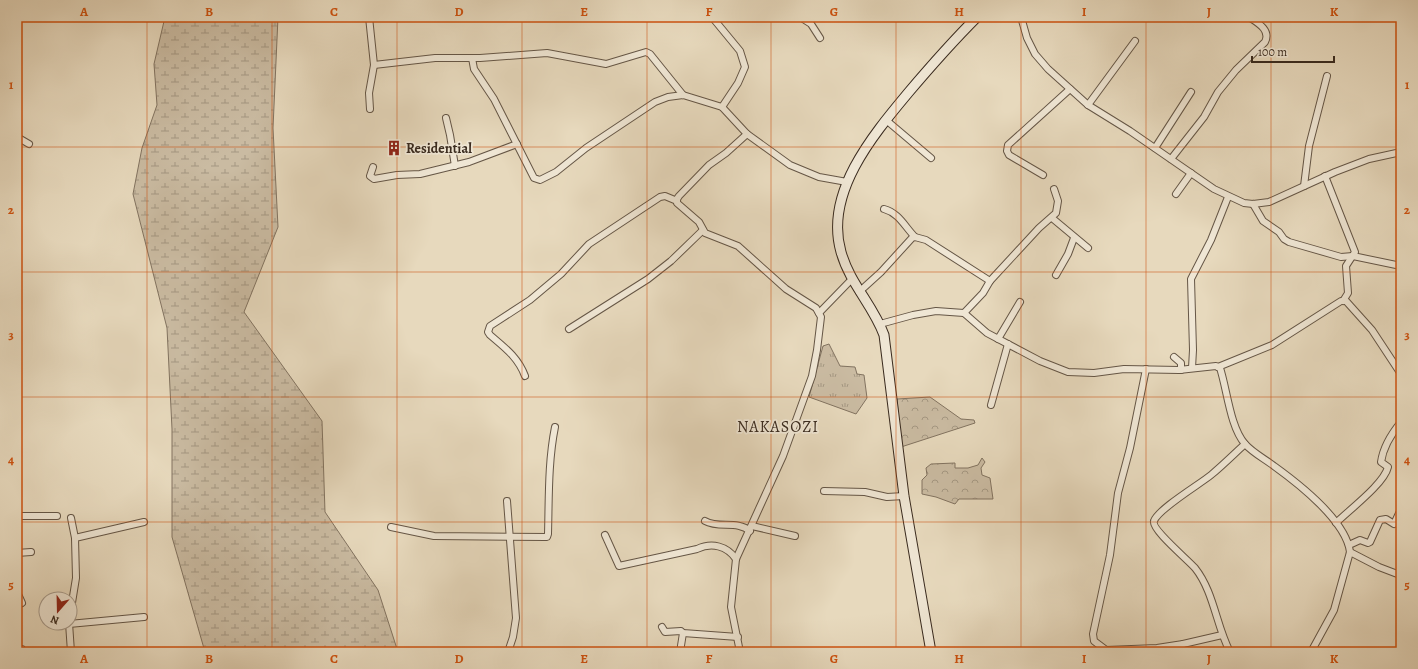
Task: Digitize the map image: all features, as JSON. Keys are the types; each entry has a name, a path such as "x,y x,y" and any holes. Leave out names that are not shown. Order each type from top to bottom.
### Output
{"street":[{"path":"369,17 374,65 369,93 370,109"},
{"path":"712,17 740,50 745,68 738,83 722,107"},
{"path":"800,17 811,24 820,38"},
{"path":"931,652 895,435 887,353 880,324 851,280 841,252 838,232 842,197 847,182 861,154 886,120 928,69 977,17"},
{"path":"1021,17 1027,38 1035,54 1088,106 1155,148 1190,173 1228,197 1244,203 1253,204 1269,202 1324,176 1369,159 1401,152"},
{"path":"1171,159 1204,117 1218,92 1236,70 1266,42 1268,38 1267,33 1260,24 1249,17"},
{"path":"1088,106 1135,41"},
{"path":"374,65 435,58 472,58 547,53 606,64 646,52 650,54 683,95"},
{"path":"472,58 474,70 494,99 534,178 540,180 556,172 586,148 655,102 668,97 683,95 722,107 748,134 790,165 819,177 847,182"},
{"path":"1304,186 1309,146 1327,76"},
{"path":"1043,175 1009,155 1007,151 1008,145 1070,89"},
{"path":"1155,148 1191,92"},
{"path":"446,118 455,166"},
{"path":"886,120 932,158"},
{"path":"676,200 698,175 748,134"},
{"path":"17,137 29,144"},
{"path":"373,167 370,176 374,179 396,175 420,174 455,166 517,144"},
{"path":"1176,194 1190,173"},
{"path":"880,324 913,315 936,311 964,314 976,326 998,339 1040,361 1068,372 1094,373 1124,369 1181,370 1218,367 1272,345 1313,318 1343,301 1348,293 1349,289 1346,266 1355,252 1324,176"},
{"path":"964,314 979,298 990,281 1039,228 1052,218 1058,208 1058,201 1054,190"},
{"path":"525,376 517,360 508,350 490,335 488,332 490,326 530,300 561,274 589,244 597,240 629,216 660,197 665,196 676,200 679,205 699,222 703,230 712,237 731,242 738,246 786,288 816,308 819,312 820,321 818,350 812,376 783,456 736,560 731,608 740,652"},
{"path":"1192,368 1193,350 1191,279 1210,240 1228,197"},
{"path":"1253,204 1264,221 1279,232 1284,239 1289,242 1341,257 1353,256 1401,266"},
{"path":"884,209 900,218 907,229 915,237 926,240 990,281"},
{"path":"1052,218 1074,238 1088,248"},
{"path":"569,329 648,279 671,261 703,230"},
{"path":"859,292 881,272 912,238 915,237"},
{"path":"1056,275 1068,254 1074,238"},
{"path":"819,312 851,280"},
{"path":"1343,301 1346,301 1372,330 1401,374"},
{"path":"998,339 1020,302"},
{"path":"991,405 1008,344"},
{"path":"1174,357 1181,363 1181,370"},
{"path":"1218,367 1220,368 1222,375 1228,405 1245,444 1308,492 1336,523 1349,545 1350,552 1334,610 1310,652"},
{"path":"1146,369 1130,448 1118,493 1110,555 1093,634 1094,641 1106,650 1156,648 1183,644 1222,635"},
{"path":"1336,523 1359,500 1373,490 1387,474 1388,467 1381,462 1382,454 1401,422"},
{"path":"391,527 434,536 485,536 510,538 544,537 548,534 548,503 552,442 555,427"},
{"path":"1230,652 1222,635 1207,588 1200,575 1177,548 1159,534 1154,524 1154,520 1177,499 1210,476 1245,444"},
{"path":"824,492 865,492 888,496 904,496"},
{"path":"507,501 516,618 514,637 508,652"},
{"path":"1349,545 1360,540 1368,543 1370,542 1380,520 1386,519 1394,524 1401,509"},
{"path":"17,516 57,516"},
{"path":"71,518 75,538 76,578 74,591"},
{"path":"705,521 715,525 740,526 795,536"},
{"path":"75,538 144,522"},
{"path":"605,535 619,566 697,549 707,544 717,546 732,553 736,560"},
{"path":"17,553 30,552"},
{"path":"1350,552 1379,568 1400,575"},
{"path":"17,592 22,603"},
{"path":"78,622 144,617"},
{"path":"662,626 665,632 681,631 683,633 738,637"},
{"path":"70,631 71,652"},
{"path":"680,652 683,633"},
{"path":"1173,652 1183,644"},
{"path":"17,650 22,649 23,652"},
{"path":"147,652 155,651"}],"green space":[{"path":"165,17 278,17 273,128 278,227 244,312 322,421 325,512 378,590 398,652 205,652 172,537 172,429 167,328 133,194 142,148 157,105 154,64"},
{"path":"829,344 840,366 855,367 857,374 864,375 867,398 856,414 809,397 823,346"},
{"path":"930,397 961,419 974,420 975,423 901,447 897,399"},
{"path":"982,458 985,462 981,468 982,475 990,478 993,499 959,499 955,504 922,494 922,480 927,475 926,468 931,464 955,463 955,468 968,468 978,465"}],"place":[{"name":"Residential","path":"394,148"}],"district":[{"name":"NAKASOZI","path":"778,427"}]}
